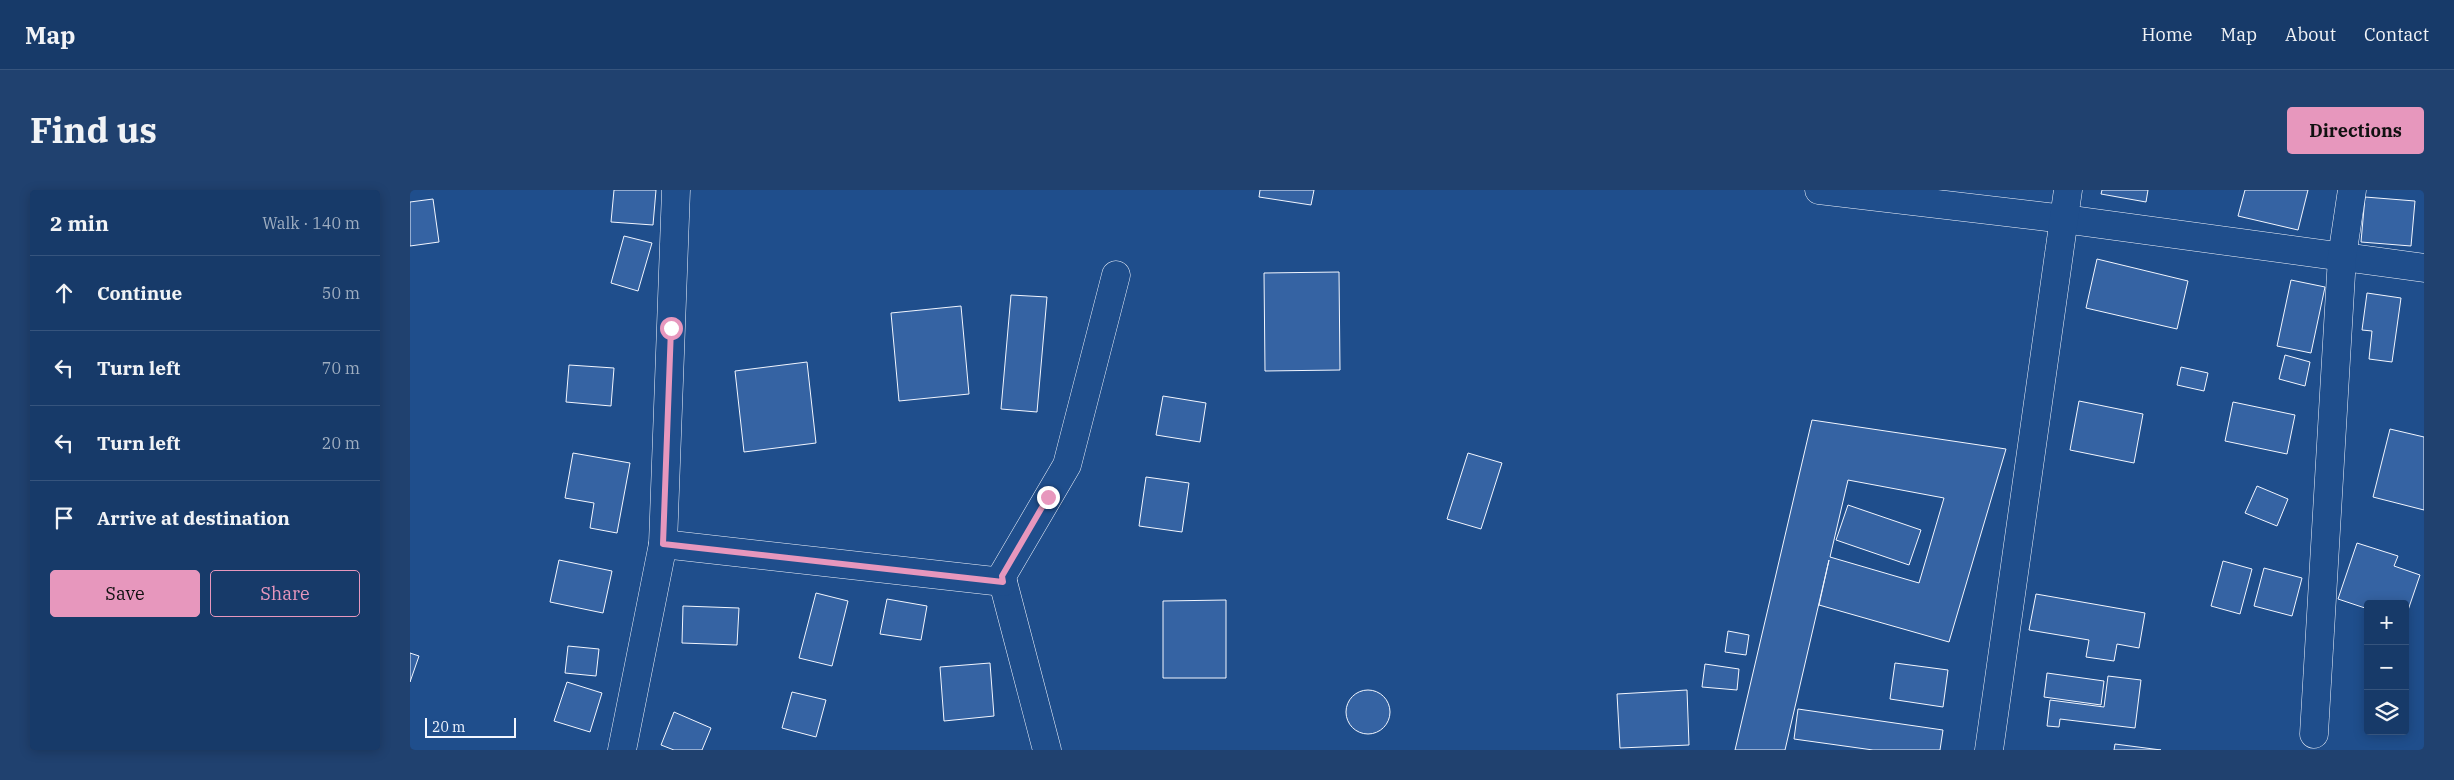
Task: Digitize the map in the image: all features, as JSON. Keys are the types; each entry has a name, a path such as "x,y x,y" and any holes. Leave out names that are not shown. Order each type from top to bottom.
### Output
{"street":[{"path":"622,750 663,544 676,190"},
{"path":"1819,190 2064,219 2424,268"},
{"path":"1989,750 2068,190"},
{"path":"2314,734 2342,257 2352,190"},
{"path":"1047,750 1002,576 1066,465 1116,275"},
{"path":"663,544 1003,582"}],"building":[{"path":"614,190 656,190 653,225 611,222"},
{"path":"1260,190 1314,190 1311,205 1259,197"},
{"path":"2102,190 2148,190 2146,202 2101,194"},
{"path":"2245,190 2308,190 2298,230 2238,216"},
{"path":"2365,197 2415,201 2411,246 2361,242"},
{"path":"433,199 439,242 410,246 410,202"},
{"path":"624,236 652,243 638,291 611,283"},
{"path":"2097,259 2188,281 2177,329 2086,308"},
{"path":"1339,272 1340,370 1265,371 1264,273"},
{"path":"2291,280 2325,287 2311,353 2277,346"},
{"path":"2367,293 2401,298 2392,362 2369,359 2372,331 2362,330"},
{"path":"1011,295 1047,297 1037,412 1001,409"},
{"path":"961,306 969,394 899,401 891,313"},
{"path":"2285,355 2310,362 2305,386 2279,379"},
{"path":"807,362 816,443 744,452 735,371"},
{"path":"569,365 614,368 611,406 566,402"},
{"path":"2181,367 2208,373 2204,391 2177,385"},
{"path":"1163,396 1206,403 1200,442 1156,435"},
{"path":"2079,401 2143,414 2134,463 2070,450"},
{"path":"2233,402 2295,415 2287,454 2225,441"},
{"path":"1812,420 2006,449 1949,642 1819,605 1829,560 1785,750 1735,750","holes":["1848,480 1944,498 1919,583 1830,557"]},
{"path":"2390,429 2424,437 2424,510 2373,497"},
{"path":"573,453 630,463 617,533 590,528 594,503 565,498"},
{"path":"1468,453 1502,463 1481,529 1447,519"},
{"path":"1146,477 1189,483 1182,532 1139,526"},
{"path":"2257,486 2288,499 2277,526 2245,513"},
{"path":"1848,505 1921,530 1909,565 1836,540"},
{"path":"2357,543 2398,556 2394,566 2420,575 2409,607 2409,600 2364,600 2364,608 2338,599"},
{"path":"559,560 612,571 603,613 550,602"},
{"path":"2223,561 2252,569 2240,614 2211,606"},
{"path":"2264,568 2302,578 2292,616 2254,606"},
{"path":"816,593 848,601 832,666 799,658"},
{"path":"2036,594 2145,613 2139,648 2117,644 2114,661 2086,657 2089,640 2029,630"},
{"path":"887,599 927,606 921,640 880,634"},
{"path":"1226,600 1226,678 1163,678 1163,601"},
{"path":"683,606 739,608 737,645 682,643"},
{"path":"1728,631 1749,635 1746,655 1725,652"},
{"path":"568,646 599,649 596,676 565,673"},
{"path":"410,653 419,656 410,682"},
{"path":"990,663 994,716 944,721 940,667"},
{"path":"1895,663 1948,670 1943,707 1890,699"},
{"path":"1705,664 1739,669 1737,690 1702,687"},
{"path":"2047,673 2104,681 2101,705 2044,697"},
{"path":"2108,676 2141,680 2135,728 2060,719 2059,727 2047,726 2050,700 2104,707"},
{"path":"567,682 602,693 590,732 554,721"},
{"path":"1368,690 1380,694 1386,700 1390,712 1386,724 1380,730 1368,734 1356,730 1350,724 1346,712 1350,700 1356,694"},
{"path":"1687,690 1689,745 1620,748 1617,694"},
{"path":"792,692 826,700 816,737 782,728"},
{"path":"1798,709 1943,730 1940,750 1873,750 1794,739"},
{"path":"674,712 711,728 702,750 674,750 661,745"},
{"path":"2115,744 2161,750 2114,750"}],"route":[{"path":"671,328 663,544 1003,582 1002,576 1048,497"}]}
